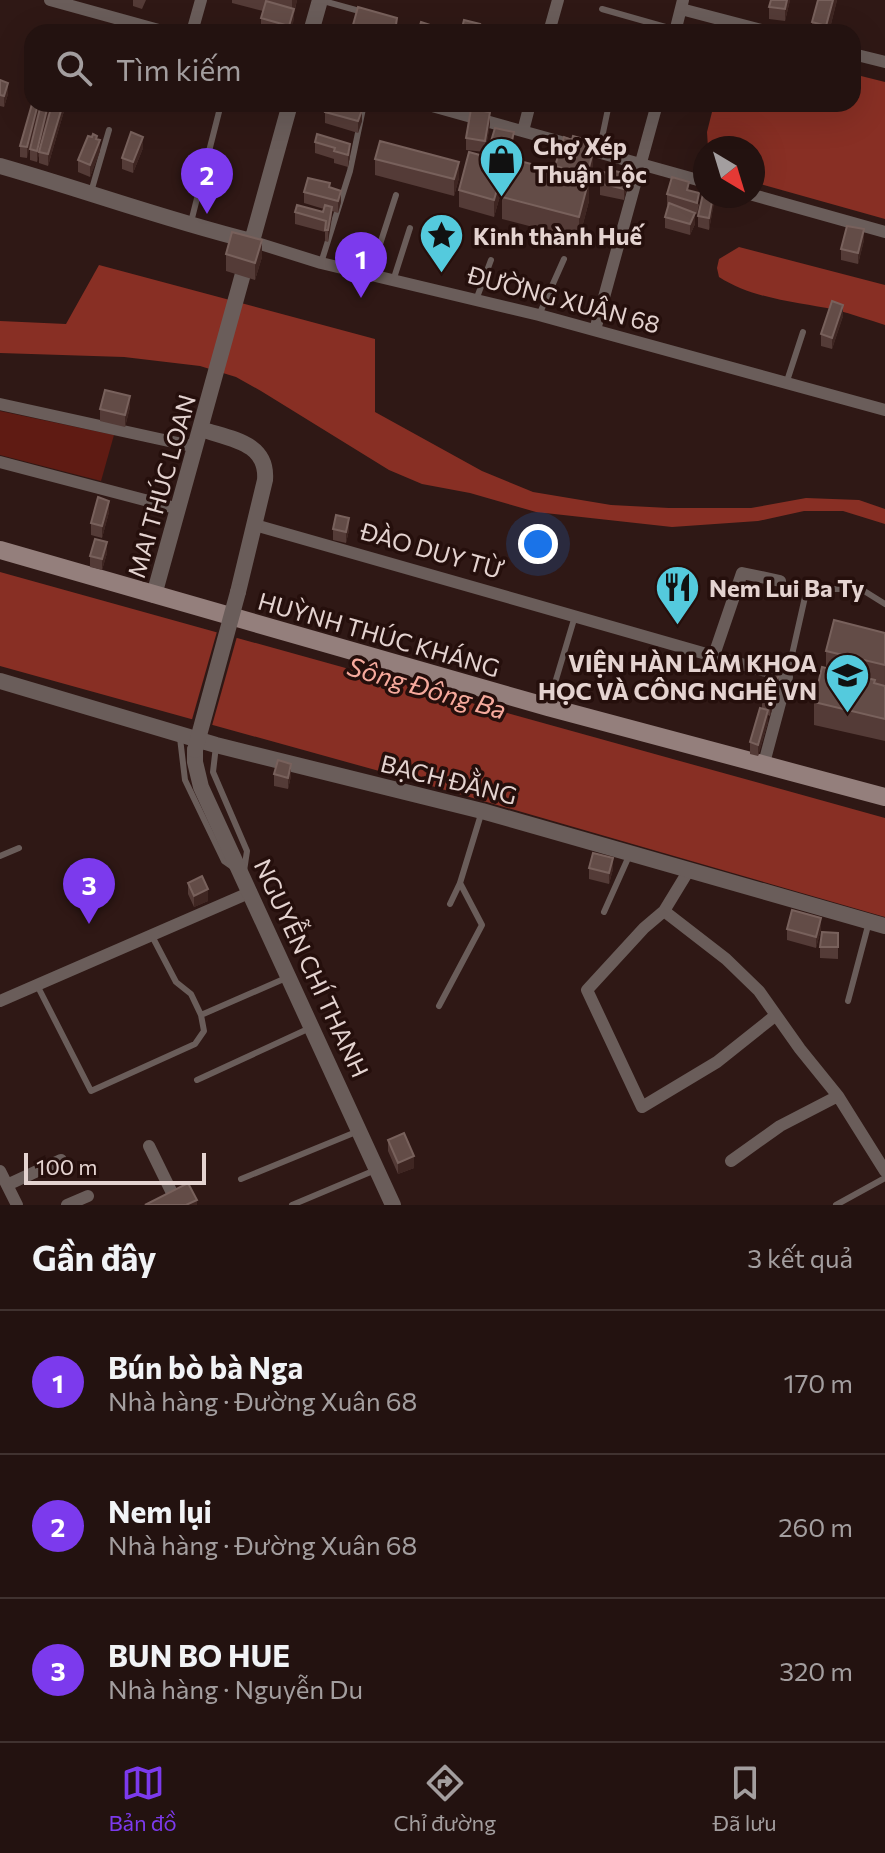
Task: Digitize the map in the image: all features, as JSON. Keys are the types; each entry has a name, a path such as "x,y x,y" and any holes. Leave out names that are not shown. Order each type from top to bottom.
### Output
{"main road":[{"name":"HUỲNH THÚC KHÁNG","path":"0,550 548,707 885,797"}],"street":[{"path":"50,0 84,4 143,24"},
{"path":"194,24 201,0"},
{"path":"313,24 320,0"},
{"path":"551,24 558,0"},
{"path":"678,24 682,4 744,24"},
{"path":"861,56 885,62"},
{"path":"251,241 288,112"},
{"path":"454,112 693,179"},
{"path":"523,131 528,112"},
{"path":"595,330 655,112"},
{"name":"ĐƯỜNG XUÂN 68","path":"0,166 190,226 321,263 539,315 885,410"},
{"path":"765,198 885,232"},
{"name":"MAI THÚC LOAN","path":"154,595 213,389 251,241"},
{"path":"0,404 196,447"},
{"path":"201,429 243,443 259,452 264,462 265,480 255,525"},
{"path":"0,462 179,509"},
{"name":"NGUYỄN CHÍ THANH","path":"255,525 195,750 195,762 201,787 393,1205"},
{"name":"ĐÀO DUY TỪ","path":"255,525 787,677"},
{"path":"714,655 742,573 780,581"},
{"path":"764,763 787,677"},
{"name":"BẠCH ĐẰNG","path":"0,681 216,745 482,811 877,924"},
{"path":"689,870 664,911 644,928 587,990 642,1107 717,1062 776,1015"},
{"path":"0,1001 251,892"},
{"path":"664,911 726,959 759,991 838,1096 885,1171"},
{"path":"731,1161 780,1126 838,1096"},
{"path":"149,1146 175,1199 170,1205"},
{"path":"7,1185 61,1160"},
{"path":"0,1171 17,1205"},
{"path":"67,1205 88,1196"}],"lane":[{"path":"320,0 372,15"},
{"path":"602,9 652,24"},
{"path":"190,226 219,112"},
{"path":"321,263 350,171 362,112"},
{"path":"599,152 607,112"},
{"path":"91,193 109,130"},
{"path":"370,275 396,195"},
{"path":"393,281 410,228"},
{"path":"539,315 564,259"},
{"path":"476,300 491,260"},
{"path":"786,384 803,332"},
{"path":"787,677 805,597 811,589 861,589 885,604"},
{"path":"548,707 575,616"},
{"path":"179,734 185,780 224,861 243,874 247,851 213,772 216,745"},
{"path":"450,904 460,883 482,811"},
{"path":"0,856 19,848"},
{"path":"604,912 631,852"},
{"path":"439,1006 482,925 460,883"},
{"path":"848,1001 877,924"},
{"path":"37,985 91,1091 195,1044 204,1031 201,1015 191,994 176,982 151,935"},
{"path":"201,1015 290,977"},
{"path":"197,1080 312,1026"},
{"path":"241,1179 360,1131"},
{"path":"292,1205 377,1169"},
{"path":"836,1205 885,1178"}],"shaded area":[{"path":"861,76 885,82 885,219 765,185 765,136 707,136 712,112 861,112"},
{"path":"739,247 885,285 885,325 836,310 761,295 719,277 719,259"},
{"path":"99,265 375,339 375,412 482,471 533,492 611,505 669,508 751,508 806,498 859,500 885,509 885,524 843,511 804,511 758,521 672,527 536,512 470,493 422,484 389,470 236,377 200,366 124,357 0,353 0,321 66,324"},
{"path":"0,411 114,435 101,481 0,455"},
{"name":"Sông Đông Ba","path":"0,572 885,818 885,917 390,774 0,666"}],"pier":[{"path":"218,628 238,633 211,729 191,723"}],"building":[{"path":"771,0 787,0 785,9 769,7"},
{"path":"818,0 833,0 827,24 812,22"},
{"path":"266,1 294,9 290,24 261,18"},
{"path":"358,7 397,18 396,24 353,24"},
{"path":"0,80 8,83 4,96 0,95"},
{"path":"30,112 36,112 27,147 20,146"},
{"path":"39,112 46,112 37,151 30,149"},
{"path":"50,112 61,112 48,154 39,152"},
{"path":"325,112 361,112 358,121"},
{"path":"470,112 490,112 485,141 466,138"},
{"path":"495,128 514,132 509,152 489,148"},
{"path":"131,132 143,137 133,162 122,158"},
{"path":"93,134 100,140 90,165 78,160 88,136 92,137"},
{"path":"317,134 350,144 348,155 315,142"},
{"path":"573,136 590,141 588,151 593,152 587,175 555,166 564,137 572,140"},
{"path":"380,141 459,162 454,179 375,159"},
{"path":"469,152 505,162 494,200 459,190"},
{"path":"512,159 589,179 579,217 502,197"},
{"path":"611,170 627,174 624,189 600,183 603,172 610,173"},
{"path":"672,177 689,182 687,190 693,192 693,202 667,194"},
{"path":"308,178 330,183 329,187 341,191 338,201 304,192"},
{"path":"669,203 695,213 690,224 665,217"},
{"path":"297,205 323,212 325,205 332,207 328,230 325,230 326,221 295,212"},
{"path":"700,208 711,208 709,218 698,216"},
{"path":"847,226 864,229 858,253 841,249"},
{"path":"232,232 262,240 255,263 226,254"},
{"path":"832,301 843,305 832,338 821,334"},
{"path":"105,390 130,396 125,415 100,409"},
{"path":"98,497 109,501 102,526 91,523"},
{"path":"336,515 349,518 346,532 333,529"},
{"path":"95,539 107,542 102,559 90,556"},
{"path":"834,620 885,633 885,665 826,651"},
{"path":"822,667 875,680 874,683 885,686 885,719 814,702"},
{"path":"771,672 779,674 770,705 762,702"},
{"path":"760,708 768,710 758,745 750,742"},
{"path":"278,760 291,764 288,778 274,774"},
{"path":"593,853 613,858 609,873 589,868"},
{"path":"202,876 208,889 194,896 188,883"},
{"path":"792,910 821,918 816,937 787,929"},
{"path":"822,932 838,933 838,947 820,947"},
{"path":"404,1133 414,1156 398,1163 388,1140"},
{"path":"188,1183 197,1200 186,1205 145,1205"}],"place":[{"name":"Chợ Xép Thuận Lộc","path":"502,198"},
{"name":"Nem lụi","path":"207,214"},
{"name":"Kinh thành Huế","path":"442,274"},
{"name":"Bún bò bà Nga","path":"361,298"},
{"name":"Nem Lui Ba Ty","path":"678,626"},
{"name":"VIỆN HÀN LÂM KHOA HỌC VÀ CÔNG NGHỆ VN","path":"848,715"},
{"name":"BUN BO HUE","path":"89,924"}]}
